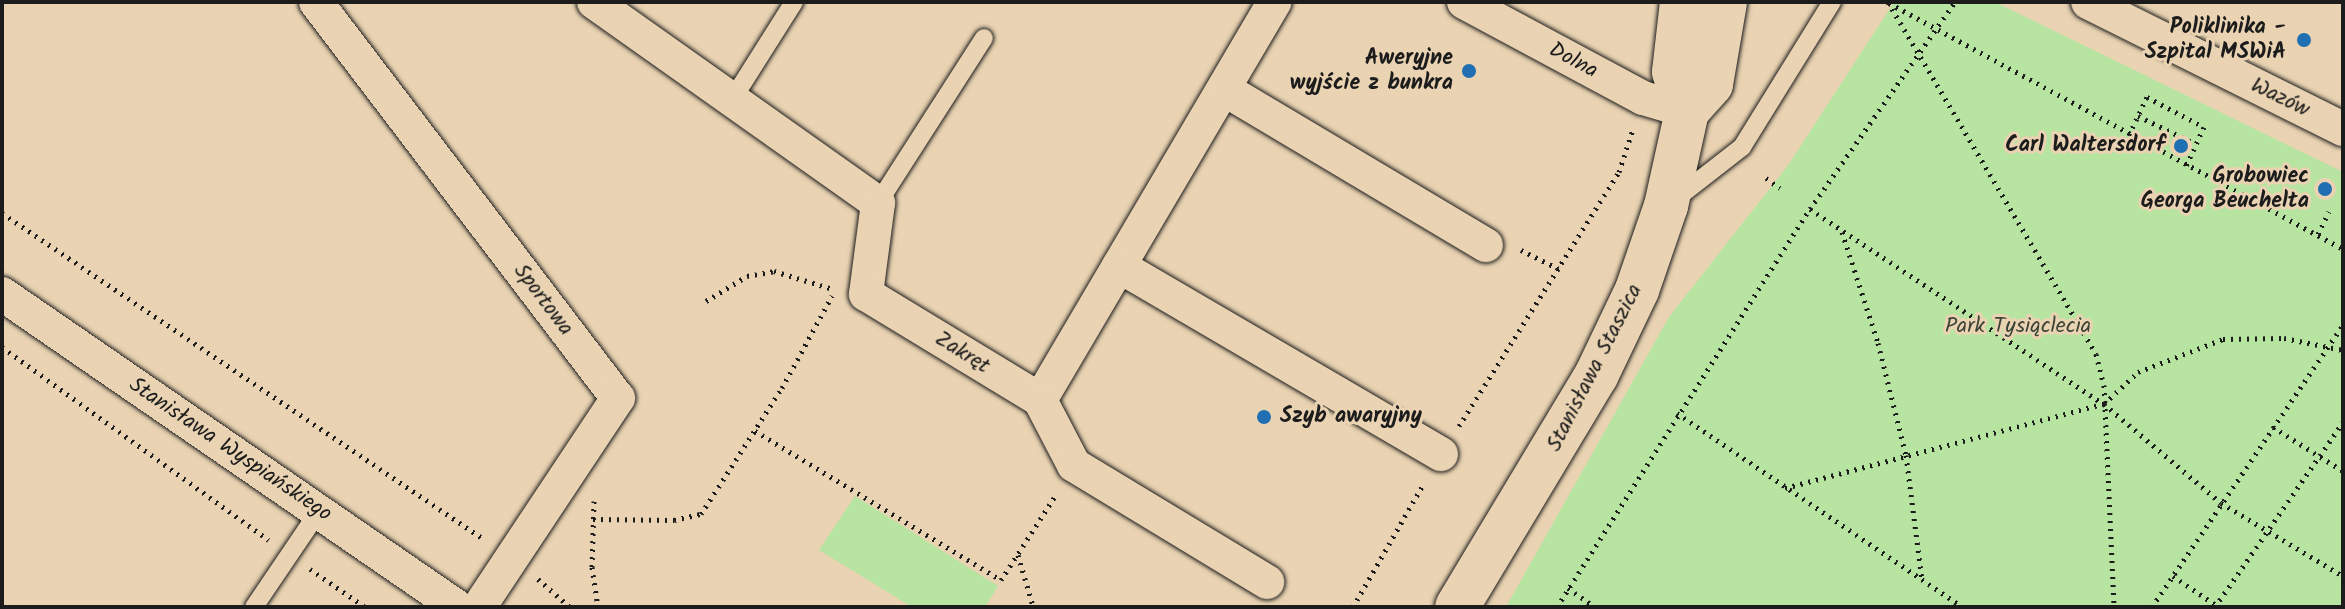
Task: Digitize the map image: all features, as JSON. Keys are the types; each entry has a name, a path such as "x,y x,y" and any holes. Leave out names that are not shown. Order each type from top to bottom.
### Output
{"street":[{"name":"Sportowa","path":"316,2 618,398 479,607"},
{"path":"594,2 878,203"},
{"path":"1267,582 1074,465 1040,400 1274,2"},
{"name":"Dolna","path":"1464,2 1643,98 1687,111"},
{"path":"1682,2 1674,72 1687,111"},
{"name":"Stanisława Staszica","path":"1457,607 1596,376 1637,290 1666,206 1687,111 1711,84 1725,2"},
{"name":"Wazów","path":"2088,2 2343,129"},
{"path":"1224,89 1486,245"},
{"name":"Zakręt","path":"878,203 866,294 1040,400"},
{"path":"1119,266 1441,454"},
{"name":"Stanisława Wyspiańskiego","path":"2,294 457,607"}],"lane":[{"path":"732,100 794,2"},
{"path":"1666,206 1732,155 1832,2"},
{"path":"878,203 984,38"},
{"path":"254,607 287,553 319,511"}],"path":[{"path":"2114,607 2104,404 2096,354 1888,2 1935,31 2343,249"},
{"path":"1557,607 1677,413 1810,209 1955,2"},
{"path":"2129,135 2147,97 2204,127 2186,166"},
{"path":"1353,607 1441,454 1619,172 1643,98"},
{"path":"2138,116 2196,144"},
{"path":"1766,178 1780,188"},
{"path":"1810,209 2104,404 2221,503 2266,533 2343,576"},
{"path":"2318,234 2329,211"},
{"path":"2,213 512,558 570,607"},
{"path":"1842,232 1878,343 1906,455 1922,580"},
{"path":"593,519 674,520 701,514 755,431 835,289 802,275 774,271 747,276 706,301"},
{"path":"2152,607 2343,325"},
{"path":"1785,488 2104,404 2138,372 2223,339 2284,338 2330,344 2343,350"},
{"path":"2,347 365,607"},
{"path":"1677,413 1962,607"},
{"path":"2173,576 2216,606 2343,422"},
{"path":"2273,427 2343,471"},
{"path":"755,431 1001,580 1057,494"},
{"path":"1018,554 1033,606"},
{"path":"1568,588 1595,607"},
{"path":"1948,607 1953,600"}],"green space":[{"name":"Park Tysiąclecia","path":"1894,2 1995,2 2343,172 2343,607 1506,607 1669,317 1789,164"},
{"path":"855,496 998,586 985,607 912,607 819,550"}],"place":[{"name":"Poliklinika - Szpital MSWiA","path":"2304,40"},
{"name":"Aweryjne wyjście z bunkra","path":"1469,71"},
{"name":"Carl Waltersdorf","path":"2181,146"},
{"name":"Grobowiec Georga Beuchelta","path":"2325,189"},
{"name":"Szyb awaryjny","path":"1264,417"}]}
